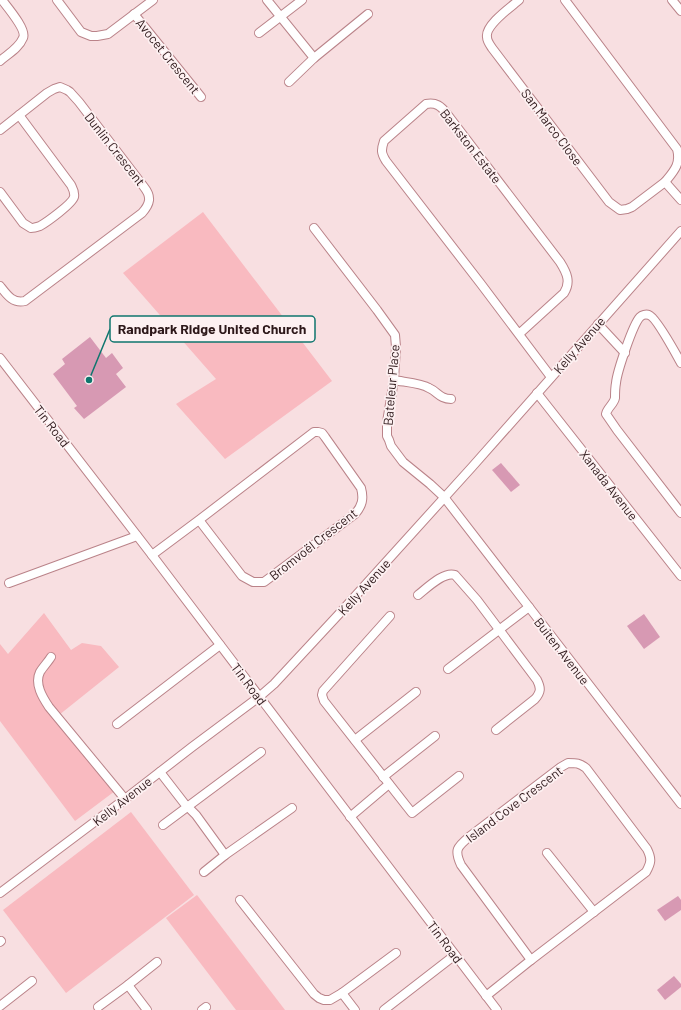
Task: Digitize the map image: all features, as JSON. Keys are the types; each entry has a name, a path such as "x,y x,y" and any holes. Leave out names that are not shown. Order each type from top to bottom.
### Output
{"street":[{"path":"0,60 19,44 24,34 24,31 2,0"},
{"path":"57,0 81,32 91,36 102,36 108,34 153,0"},
{"path":"267,0 314,58"},
{"path":"259,33 302,0"},
{"name":"San Marco Close","path":"519,0 490,26 486,36 490,45 609,202 620,210 627,209 632,207 665,182 675,170 678,163 679,156 677,149 565,0"},
{"path":"672,0 681,11"},
{"name":"Avocet Crescent","path":"134,14 201,97"},
{"path":"289,82 314,58 368,14"},
{"name":"Dunlin Crescent","path":"0,130 47,93 60,87 67,90 79,102 148,192 149,198 149,203 142,213 26,301 21,302 12,299 0,286"},
{"name":"Barkston Estate","path":"519,334 564,293 568,282 566,272 560,262 447,114 439,105 434,103 426,104 384,141 382,155 551,377"},
{"path":"0,192 23,223 31,228 40,226 61,210 72,201 74,195 71,185 19,115"},
{"path":"665,182 681,200"},
{"name":"Bateleur Place","path":"314,228 395,335 396,347 394,380 387,422 387,436 398,457 444,497"},
{"name":"Kelly Avenue","path":"0,893 259,697 274,684 444,497 681,231"},
{"path":"681,363 654,318 648,315 644,315 639,318 630,337 615,384 614,400 607,412 607,416 616,430 681,514"},
{"path":"598,324 625,352"},
{"name":"Tin Road","path":"1,362 152,555 497,1010"},
{"path":"394,380 429,387 441,397 451,399"},
{"name":"Xanada Avenue","path":"537,393 681,576"},
{"name":"Bromvoël Crescent","path":"152,555 314,432 322,433 330,442 361,488 363,497 360,508 355,514 264,582 252,582 242,576 199,520"},
{"name":"Buiten Avenue","path":"444,497 529,608 679,798"},
{"path":"9,582 137,536"},
{"path":"418,595 444,575 455,575 477,600 537,680 540,686 538,695 535,699 496,730"},
{"path":"448,669 499,629 529,608"},
{"path":"390,616 323,691 322,696 324,701 412,813 459,776"},
{"path":"117,724 220,645"},
{"path":"51,657 39,674 38,680 43,698 49,708 125,799"},
{"path":"354,740 416,692"},
{"path":"383,777 435,736"},
{"path":"163,825 261,752"},
{"name":"Island Cove Crescent","path":"486,996 646,872 649,867 651,861 647,849 586,768 580,764 568,764 561,767 464,841 457,851 457,856 461,865 531,960"},
{"path":"160,772 184,803 196,815 225,855"},
{"path":"350,817 388,784"},
{"path":"204,872 225,855 292,808"},
{"path":"546,852 594,912"},
{"path":"240,900 314,994 324,1000 330,1000 342,993 396,953"},
{"path":"384,1010 455,956"},
{"path":"98,1007 157,962"},
{"path":"0,1006 32,981"},
{"path":"128,985 147,1010"},
{"path":"342,993 356,1010"}],"shaded area":[{"path":"203,212 332,381 225,459 176,404 216,379 123,273"},
{"path":"44,613 71,650 82,643 101,646 119,667 59,715 119,788 75,821 0,721 0,644 8,654"},
{"path":"131,812 194,895 66,993 3,910"},
{"path":"197,895 285,1010 236,1010 166,918"}],"building":[{"path":"90,337 106,358 112,353 123,368 116,374 126,387 84,419 74,408 77,406 53,374 65,364 62,359"},
{"path":"501,463 520,485 511,492 492,470"},
{"path":"644,614 660,637 644,649 627,626"},
{"path":"678,896 681,900 681,910 665,921 657,910"},
{"path":"674,976 681,984 681,987 665,1000 657,990"}],"place":[{"name":"Randpark Ridge United Church","path":"89,380"}]}
